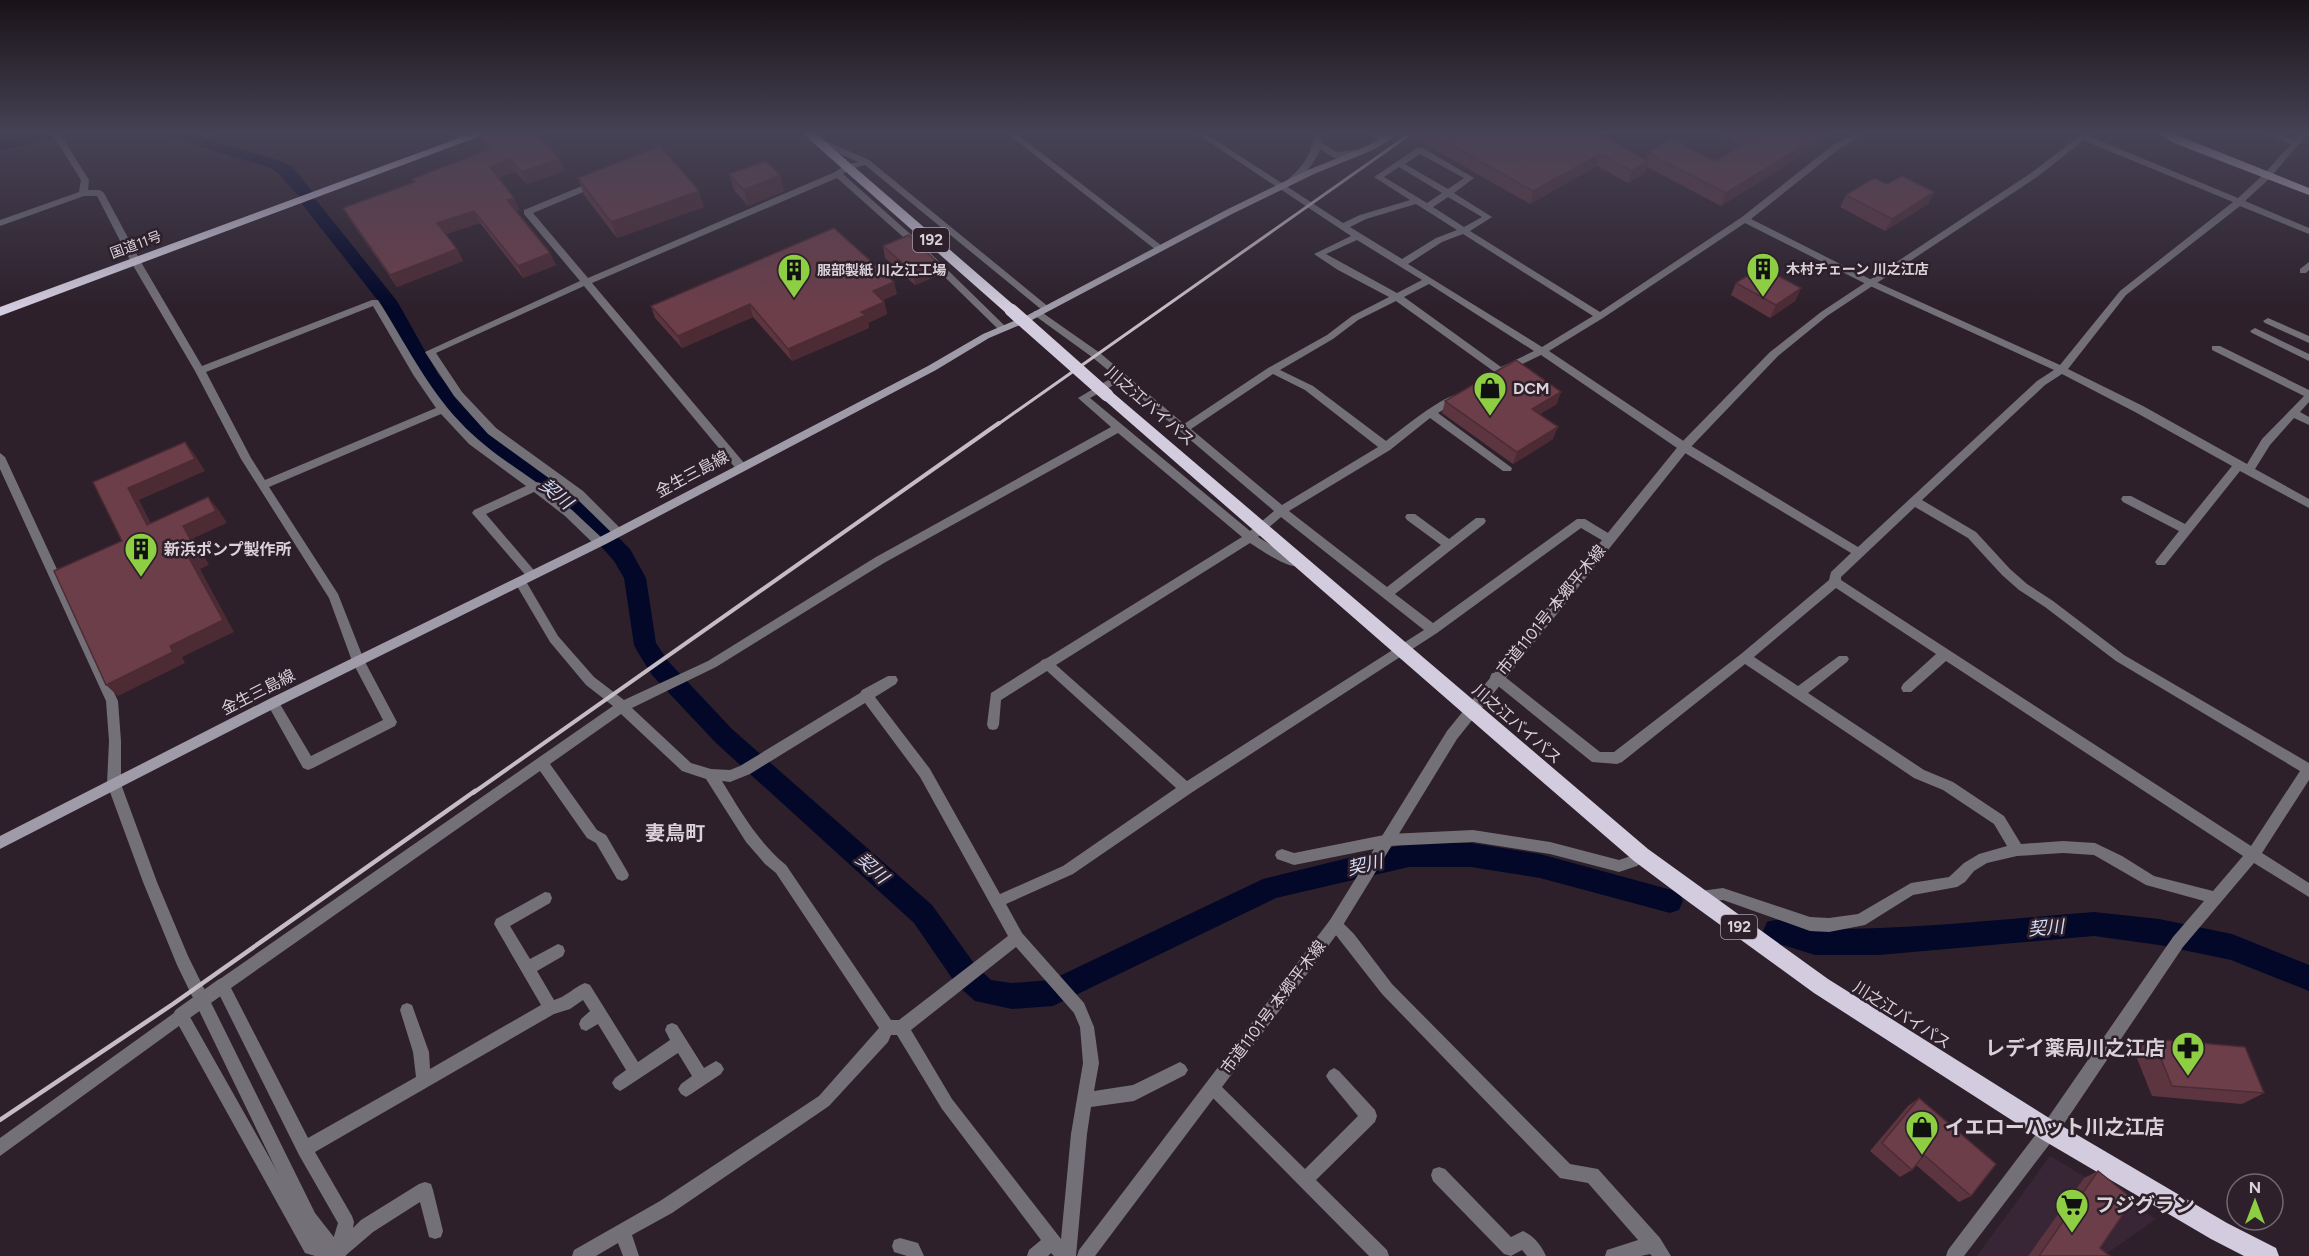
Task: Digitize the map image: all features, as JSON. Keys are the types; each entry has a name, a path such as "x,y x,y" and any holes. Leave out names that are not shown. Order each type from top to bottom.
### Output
{"highway":[{"name":"国道11号","path":"0,312 319,191"},
{"name":"川之江バイパス","path":"867,191 1011,310 1107,395 1255,533 1301,563 1641,855 1821,986 2049,1131 2219,1231 2268,1256"}],"main road":[{"name":"金生三島線","path":"0,843 273,703 600,542 932,368 969,345 1275,191"}],"street":[{"path":"579,191 527,212 741,467"},
{"path":"616,533 579,494 492,431 458,394 430,352 798,191"},
{"path":"863,191 1002,328"},
{"path":"900,191 1281,511 1433,630"},
{"path":"1085,191 1159,248"},
{"path":"1291,191 1357,236 1542,351 1684,447 1860,554"},
{"path":"1400,191 1600,316"},
{"path":"1401,264 1438,240 1464,231 1488,217 1444,191"},
{"path":"1426,207 1452,191"},
{"path":"1357,236 1319,254 1397,297 1495,374 1542,351 1600,316 1745,219 1781,191"},
{"name":"市道1101号 本郷平木線","path":"1085,1256 1335,925 1452,735 1496,677 1684,447 1774,354 1824,314 2010,191"},
{"path":"2213,191 2309,231"},
{"path":"1835,582 1835,575 1916,502 2041,383 2062,370 2123,293 2251,191"},
{"path":"0,223 83,193 100,193 136,262 200,371 246,459 334,597 358,661 391,723 308,764 273,703"},
{"path":"1343,227 1363,217 1416,201"},
{"path":"1745,219 1871,283 2062,370 2139,409 2309,504"},
{"path":"1184,429 1272,370 1330,337 1355,318 1428,281"},
{"path":"200,371 375,302 442,410 472,441 537,486 579,520 600,542"},
{"path":"2268,321 2309,340"},
{"path":"2255,331 2309,358"},
{"path":"2161,562 2309,395 2216,348"},
{"path":"1272,370 1309,388 1386,447"},
{"path":"1121,377 1083,398 1255,533"},
{"path":"993,725 995,697 1255,533 1281,511 1386,447 1430,413 1470,389"},
{"path":"263,485 442,410"},
{"path":"2293,412 2309,421"},
{"path":"1430,413 1507,468"},
{"path":"0,1148 181,1015 621,707 712,664 880,560 1120,427"},
{"path":"0,457 112,701 115,741 114,784 150,882 192,981 309,1219 337,1254"},
{"path":"532,575 478,513 537,486"},
{"path":"2127,499 2187,530"},
{"path":"1916,502 1972,534 2006,572 2023,587 2120,658 2309,770 2253,854 2178,942 2049,1131 1954,1256"},
{"path":"1411,517 1448,544"},
{"path":"1386,594 1480,521"},
{"path":"998,901 1068,870 1186,789 1433,630 1581,522 1609,539"},
{"path":"520,581 554,639 590,681 611,696 687,766 711,775 730,776 745,770 892,680"},
{"path":"1835,582 2309,891"},
{"path":"1496,677 1597,758 1617,758 1745,657 1835,582"},
{"path":"1906,688 1945,654"},
{"path":"1745,657 1919,774 1948,786 1999,820 2017,850"},
{"path":"1798,693 1844,659"},
{"path":"1046,663 1186,789"},
{"path":"866,694 925,773 1017,938 1079,1008 1087,1027 1091,1063 1079,1134 1066,1256"},
{"path":"542,763 592,834 601,839 622,874"},
{"path":"711,775 757,845 770,861 781,869 947,1104 1052,1242 1066,1256"},
{"path":"1282,855 1294,859 1389,840 1473,836 1508,840 1619,866 1632,862 1641,855"},
{"path":"1697,897 1722,894 1810,924 1829,926 1860,920 1911,889 1952,884 1969,867 1984,858 2017,850 2063,847 2095,849 2151,881 2215,898"},
{"path":"545,898 501,924 551,1008"},
{"path":"1335,925 1349,939 1387,989 1566,1172 1592,1174 1659,1250"},
{"path":"580,1256 666,1207 824,1101 883,1037 1017,938"},
{"path":"527,969 558,951"},
{"path":"222,986 305,1149 346,1222 337,1254"},
{"path":"305,1149 551,1008 565,1004 585,990 636,1072"},
{"path":"407,1010 421,1053 424,1080"},
{"path":"586,1024 599,1013"},
{"path":"181,1015 311,1247 337,1254"},
{"path":"620,1083 636,1072 676,1036 702,1078"},
{"path":"686,1089 716,1069"},
{"path":"1085,1100 1134,1093 1180,1070"},
{"path":"1306,1179 1369,1116 1334,1076"},
{"path":"1213,1088 1382,1256"},
{"path":"1439,1175 1510,1248 1522,1239 1538,1256"},
{"path":"337,1254 367,1226 425,1190 435,1231"},
{"path":"622,1231 631,1256"},
{"path":"1035,1256 1052,1242"},
{"path":"900,1246 912,1248 916,1256"},
{"path":"1614,1256 1659,1250"}],"shaded area":[{"path":"2050,1156 2156,1219 2103,1256 1977,1256"}],"building":[{"path":"391,191 508,191 514,198 507,200 550,253 518,266 474,211 437,223 457,249 390,275 343,208"},
{"path":"587,191 699,191 611,222"},
{"path":"1853,191 1934,192 1892,219 1846,195"},
{"name":"服部製紙 川之江工場","path":"834,228 894,282 873,291 884,302 861,312 866,315 788,349 750,304 678,336 651,306"},
{"path":"909,235 937,262 913,272 883,246"},
{"path":"1761,267 1801,288 1776,305 1736,283"},
{"name":"DCM","path":"1516,360 1561,392 1532,409 1558,427 1517,452 1445,401"},
{"name":"新浜ポンプ製作所","path":"185,442 195,459 128,488 147,525 208,497 216,511 183,526 198,553 189,558 223,620 170,646 173,652 106,685 54,571 122,541 93,482"},
{"path":"2153,1039 2245,1047 2264,1093 2172,1086"},
{"name":"イエローハット川之江店","path":"1919,1098 1996,1164 1971,1196 1924,1155 1912,1170 1882,1143"},
{"name":"フジグラン","path":"2098,1171 2130,1197 2125,1204 2128,1207 2100,1248 2110,1256 2039,1256"}],"waterway":[{"name":"契川","path":"310,204 391,305 430,377 475,431 558,493 586,517 622,555 635,578 645,645 660,668 724,736 923,914 966,975 985,992 1012,996 1053,993 1272,887 1409,855 1471,855 1540,866 1670,901"},
{"name":"契川","path":"1776,931 1815,942 1879,942 2094,924 2159,932 2232,947 2309,978"}],"railway":[{"path":"997,425 1330,191"},
{"path":"473,793 999,423"},
{"path":"0,1120 173,1004 475,791"}],"place":[{"name":"木村チェーン 川之江店","path":"1763,298"},
{"name":"服部製紙 川之江工場","path":"794,299"},
{"name":"DCM","path":"1490,417"},
{"name":"新浜ポンプ製作所","path":"141,578"},
{"name":"レデイ薬局川之江店","path":"2188,1077"},
{"name":"イエローハット川之江店","path":"1922,1156"},
{"name":"フジグラン","path":"2072,1234"}],"district":[{"name":"妻鳥町","path":"675,833"}]}
